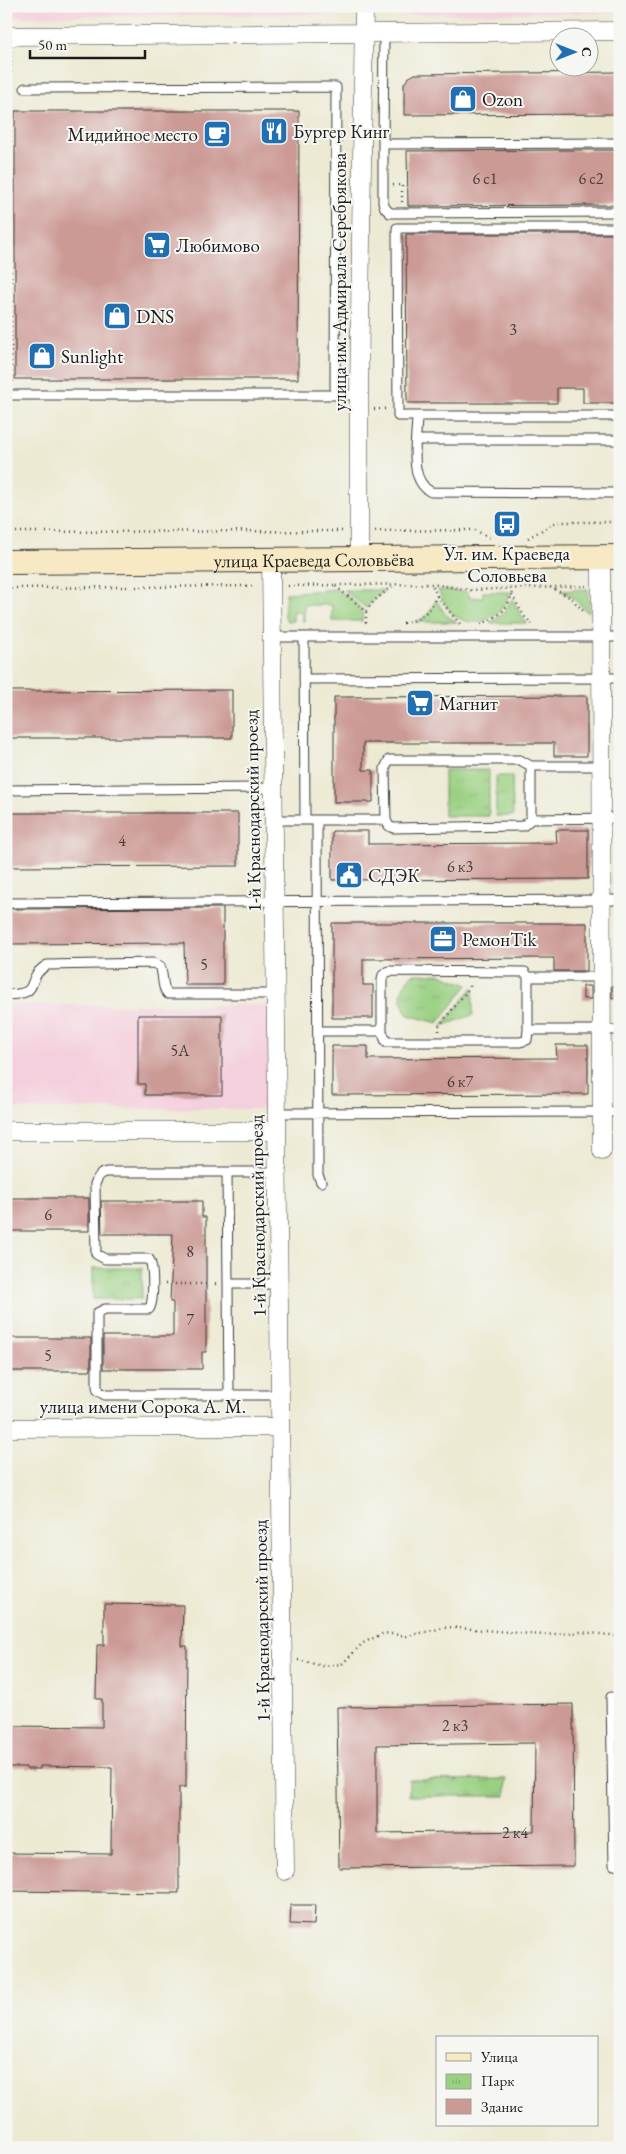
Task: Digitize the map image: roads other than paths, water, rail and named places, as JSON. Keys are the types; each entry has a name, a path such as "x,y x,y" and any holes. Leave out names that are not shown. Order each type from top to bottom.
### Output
{"main road":[{"name":"улица Краеведа Соловьёва","path":"6,562 610,557"}],"street":[{"name":"улица им. Адмирала Серебрякова","path":"360,558 359,394 364,6"},
{"path":"9,42 364,33 620,31"},
{"path":"602,1151 601,636 610,557"},
{"name":"1-й Краснодарский проезд","path":"271,560 285,1871"},
{"path":"6,1131 277,1131"},
{"name":"улица имени Сорока А. М.","path":"6,1428 280,1427"}],"lane":[{"path":"384,33 383,202 385,208 390,213 620,212"},
{"path":"25,88 336,87 335,394"},
{"path":"383,144 620,142"},
{"path":"620,228 397,228 398,416 620,416"},
{"path":"6,395 359,394"},
{"path":"417,416 416,472 423,488 431,492 620,493"},
{"path":"417,440 620,440"},
{"path":"272,637 620,636"},
{"path":"304,637 305,820"},
{"path":"304,679 620,678"},
{"path":"602,766 531,766 520,760 389,760 385,768 386,820 389,826 393,828 518,827 523,826 531,819 620,818"},
{"path":"531,766 531,819"},
{"path":"6,790 273,788"},
{"path":"274,820 386,820"},
{"path":"318,820 318,1175 321,1182"},
{"path":"6,903 620,900"},
{"path":"6,995 24,994 30,990 40,969 47,965 153,963 160,966 164,974 164,989 168,994 276,994"},
{"path":"522,971 528,977 527,1040 520,1042 386,1042 382,1031 382,980 386,972 522,971"},
{"path":"528,977 602,977"},
{"path":"528,1030 620,1030"},
{"path":"318,1031 382,1031"},
{"path":"277,1113 620,1112"},
{"path":"277,1172 107,1172 102,1173 95,1184 96,1254 104,1259 149,1260 152,1266 152,1302 149,1309 105,1309 97,1313 98,1391 105,1395 280,1395"},
{"path":"227,1172 230,1395"},
{"path":"228,1284 278,1284"},
{"path":"611,1697 614,1865"}],"place":[{"name":"Ozon","path":"463,99"},
{"name":"Бургер Кинг","path":"274,131"},
{"name":"Мидийное место","path":"217,134"},
{"name":"Любимово","path":"157,245"},
{"name":"DNS","path":"117,316"},
{"name":"Sunlight","path":"42,356"},
{"name":"Ул. им. Краеведа Соловьева","path":"507,524"},
{"name":"Магнит","path":"420,703"},
{"name":"СДЭК","path":"349,875"},
{"name":"РемонTik","path":"443,939"}]}
